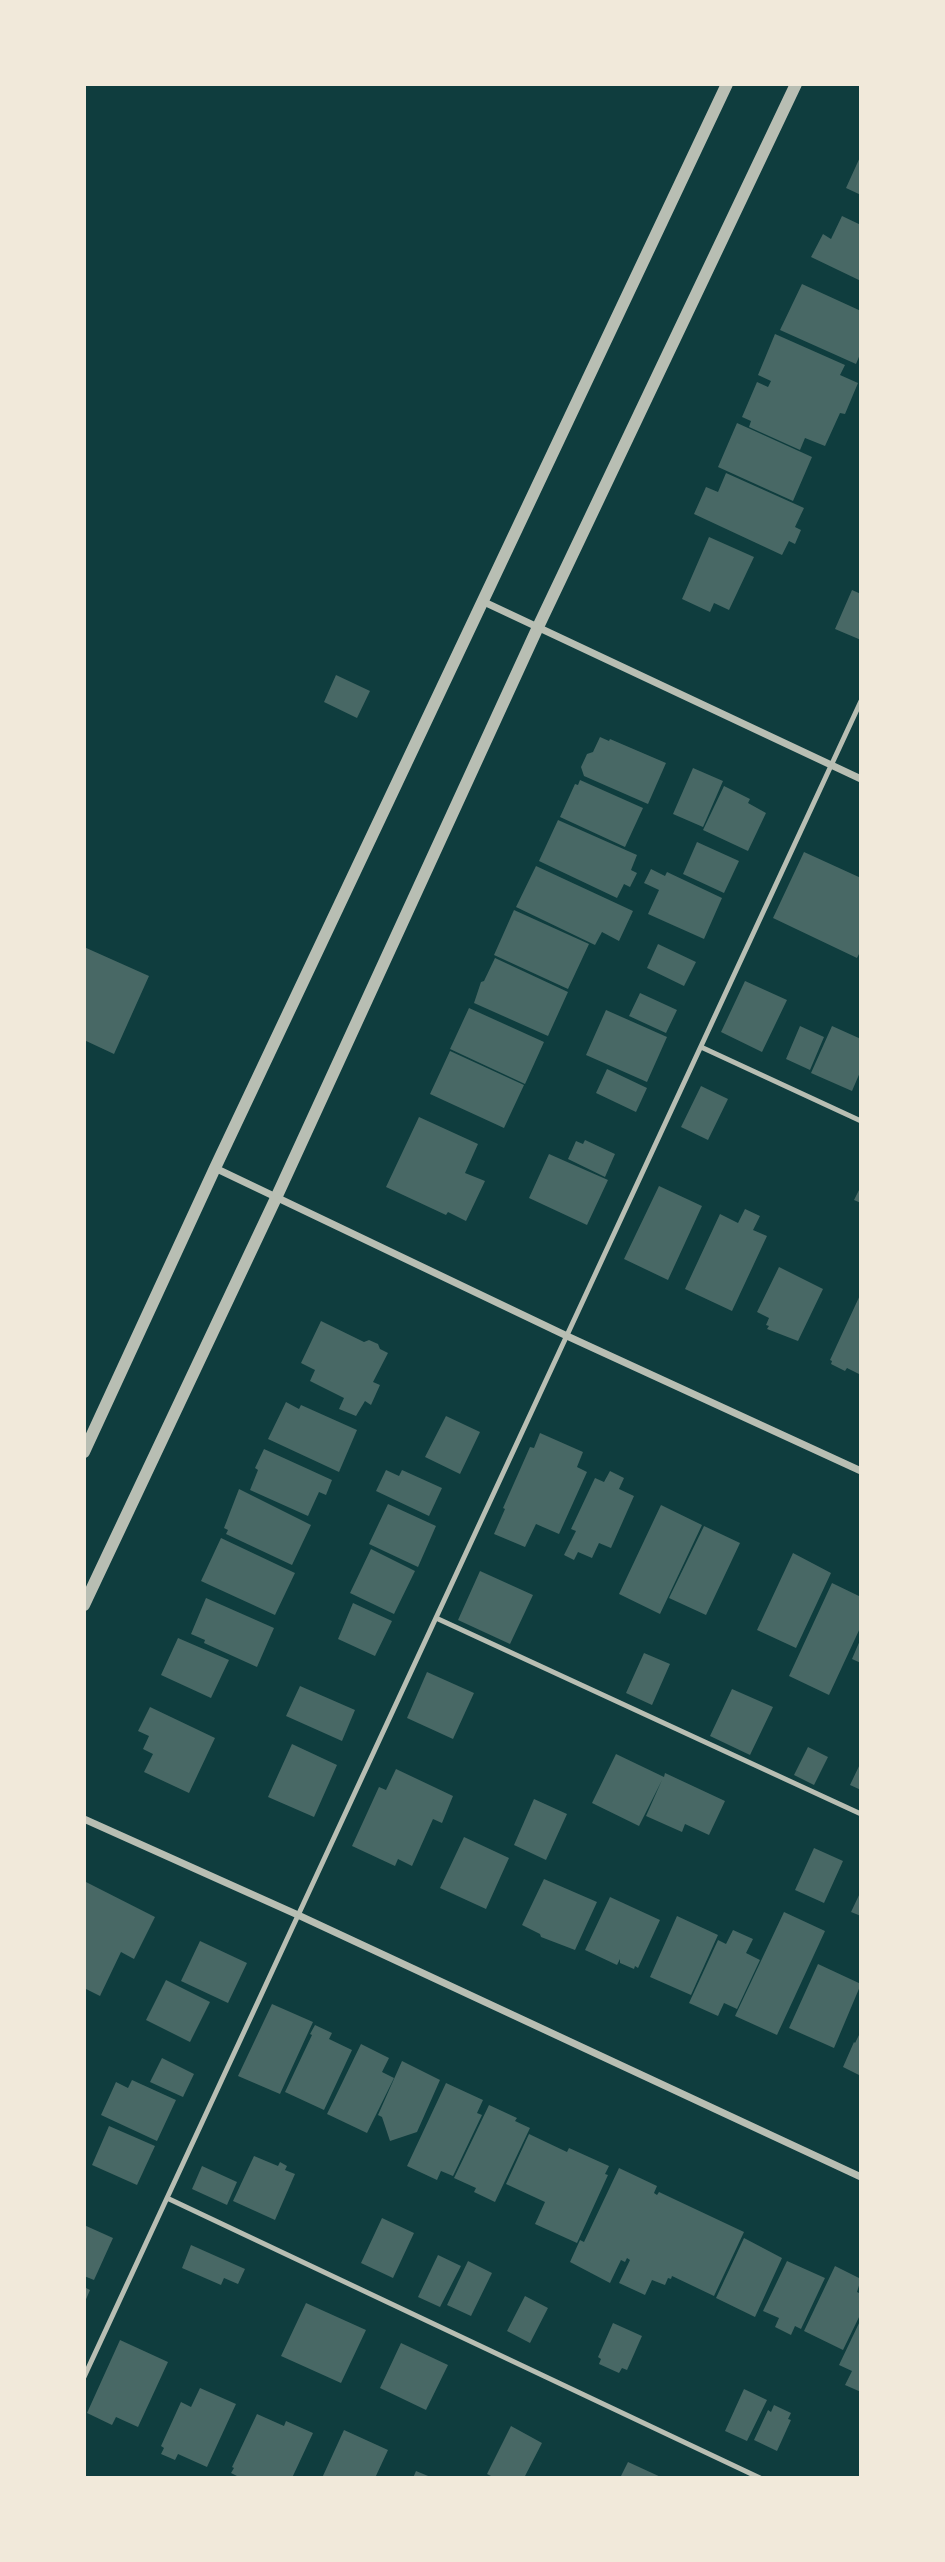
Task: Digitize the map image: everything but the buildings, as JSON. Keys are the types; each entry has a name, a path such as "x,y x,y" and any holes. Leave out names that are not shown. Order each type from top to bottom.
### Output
{"street":[{"path":"84,1452 215,1168 727,84"},
{"path":"84,1605 276,1198 538,627 796,84"},
{"path":"482,600 861,779"},
{"path":"215,1168 567,1336 861,1471"},
{"path":"84,1819 298,1915 861,2177"}],"lane":[{"path":"84,2377 861,701"},
{"path":"701,1047 861,1121"},
{"path":"436,1618 861,1814"},
{"path":"167,2198 760,2478"}]}
